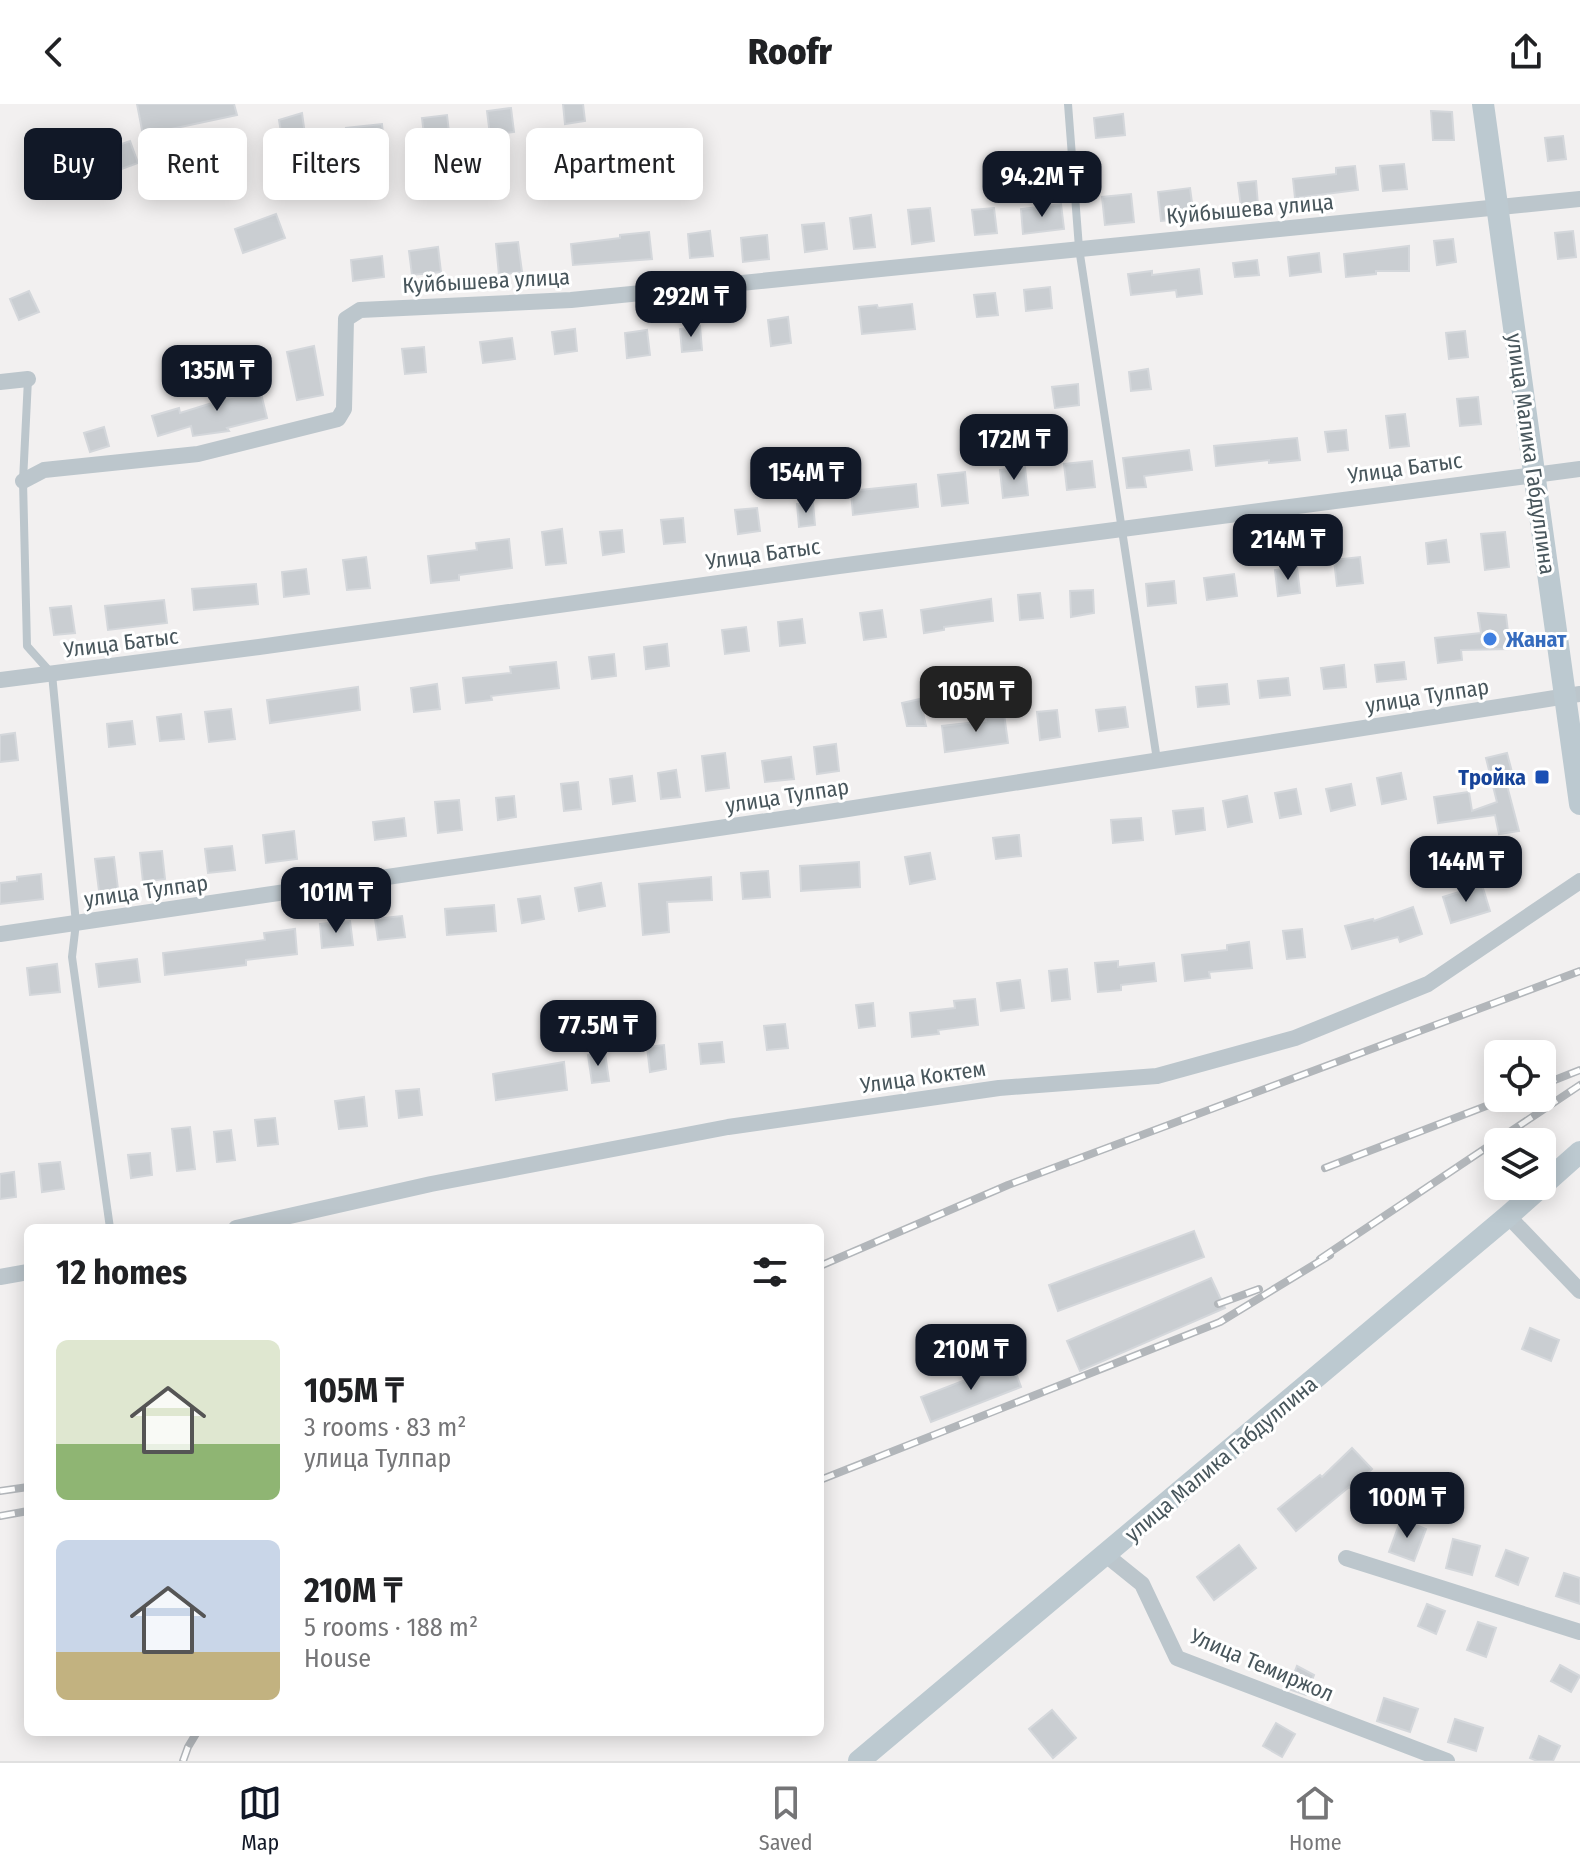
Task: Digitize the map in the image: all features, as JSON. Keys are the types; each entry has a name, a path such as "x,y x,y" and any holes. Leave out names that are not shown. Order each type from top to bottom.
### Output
{"main road":[{"name":"улица Малика Габдуллина","path":"1483,104 1534,474 1572,695 1580,804"},
{"name":"улица Малика Габдуллина","path":"859,1761 1508,1216 1580,1152"}],"street":[{"name":"Куйбышева улица","path":"23,481 44,470 198,454 338,419 344,409 346,319 360,310 571,300 1580,199"},
{"path":"0,382 28,379"},
{"name":"Улица Батыс","path":"0,680 1580,469"},
{"name":"улица Тулпар","path":"0,934 819,813 1572,695"},
{"name":"Улица Коктем","path":"254,1224 431,1184 728,1127 999,1088 1157,1076 1295,1038 1428,984 1580,881"},
{"path":"1508,1216 1580,1291"},
{"path":"0,1277 24,1273"},
{"name":"Улица Темиржол","path":"1106,1555 1142,1584 1177,1658 1447,1761"},
{"path":"1346,1558 1580,1632"}],"lane":[{"path":"1068,104 1079,248 1157,760"},
{"path":"28,379 23,481 27,646 52,674 76,923 72,957 109,1224"}],"building":[{"path":"137,104 234,104 237,115 176,128 142,128"},
{"path":"563,104 583,104 585,121 565,124"},
{"path":"511,108 514,132 510,132 510,128 489,128 487,111"},
{"path":"1431,111 1452,112 1454,140 1433,140"},
{"path":"302,113 304,128 280,128 279,120"},
{"path":"1123,114 1125,135 1096,138 1094,118"},
{"path":"447,115 448,128 423,128 422,118"},
{"path":"382,124 382,128 346,128"},
{"path":"1563,136 1566,159 1548,161 1545,138"},
{"path":"130,141 138,163 122,169 122,144"},
{"path":"1404,164 1407,189 1383,191 1380,166"},
{"path":"1355,166 1358,190 1295,198 1293,179 1336,174 1336,168"},
{"path":"1256,181 1258,205 1241,207 1238,183"},
{"path":"1190,188 1194,218 1161,221 1158,192"},
{"path":"1131,194 1134,222 1105,225 1102,197"},
{"path":"1061,204 1064,229 1023,234 1021,209"},
{"path":"930,208 934,241 912,244 908,210"},
{"path":"994,208 997,233 975,235 972,210"},
{"path":"276,214 285,238 243,253 235,229"},
{"path":"871,215 875,247 854,249 850,218"},
{"path":"824,223 827,249 805,252 802,225"},
{"path":"710,231 713,256 690,258 688,234"},
{"path":"1573,231 1576,257 1558,259 1555,233"},
{"path":"649,232 652,259 573,265 571,244"},
{"path":"767,235 769,259 743,262 741,238"},
{"path":"1453,239 1456,262 1437,265 1434,241"},
{"path":"518,242 522,272 499,275 496,244"},
{"path":"1409,246 1409,271 1376,271 1376,274 1346,277 1344,254"},
{"path":"438,247 441,272 412,275 409,251"},
{"path":"1319,253 1321,272 1290,276 1288,257"},
{"path":"382,256 384,277 353,281 351,260"},
{"path":"1257,260 1259,275 1235,277 1233,263"},
{"path":"1199,269 1202,294 1177,297 1176,290 1131,295 1128,274 1152,271 1152,275"},
{"path":"1050,287 1052,308 1026,311 1024,290"},
{"path":"29,291 39,312 19,320 10,299"},
{"path":"995,293 998,315 977,317 974,295"},
{"path":"912,304 915,329 862,334 859,307"},
{"path":"788,317 791,343 771,346 768,320"},
{"path":"700,326 702,350 682,352 680,329"},
{"path":"575,329 577,351 555,354 552,332"},
{"path":"647,330 650,355 627,358 625,333"},
{"path":"1465,331 1468,357 1449,359 1446,333"},
{"path":"512,338 515,359 483,363 480,342"},
{"path":"314,346 323,395 297,400 287,352"},
{"path":"424,347 426,372 405,374 402,349"},
{"path":"1148,369 1151,389 1131,391 1129,372"},
{"path":"257,377 267,418 227,428 229,431 193,436 191,426 158,436 152,416 179,408 180,413 238,395 235,382"},
{"path":"1078,384 1079,405 1055,408 1052,387"},
{"path":"1478,397 1481,424 1460,426 1457,399"},
{"path":"1405,414 1409,446 1390,448 1386,416"},
{"path":"104,427 109,446 90,452 84,433"},
{"path":"1346,430 1348,450 1328,452 1325,432"},
{"path":"1297,438 1300,460 1216,466 1214,446"},
{"path":"1189,450 1192,470 1144,476 1146,487 1127,488 1123,458"},
{"path":"1092,461 1095,487 1067,490 1064,464"},
{"path":"1025,467 1028,495 1003,498 1000,470"},
{"path":"965,472 968,503 942,506 938,475"},
{"path":"916,484 918,507 853,515 851,491"},
{"path":"813,503 815,525 799,527 797,504"},
{"path":"757,508 760,531 738,534 735,510"},
{"path":"683,518 685,542 664,544 661,520"},
{"path":"562,529 566,563 546,565 542,532"},
{"path":"622,530 624,552 603,555 600,532"},
{"path":"1505,532 1509,567 1485,570 1481,534"},
{"path":"509,539 512,568 459,575 459,580 431,583 428,556 477,550 476,543"},
{"path":"1446,540 1449,562 1428,564 1426,543"},
{"path":"366,557 370,588 347,590 343,560"},
{"path":"1360,557 1363,583 1337,586 1334,560"},
{"path":"1297,567 1300,593 1278,596 1275,570"},
{"path":"306,569 309,594 284,597 282,572"},
{"path":"1234,574 1237,596 1207,600 1204,578"},
{"path":"1174,581 1176,603 1148,606 1146,584"},
{"path":"256,584 258,604 194,610 192,589"},
{"path":"1093,590 1094,613 1071,617 1070,591"},
{"path":"1040,593 1043,618 1020,620 1018,595"},
{"path":"991,599 993,621 944,627 944,630 924,633 921,610"},
{"path":"164,600 167,623 108,630 105,606"},
{"path":"71,606 75,633 54,635 50,608"},
{"path":"882,610 886,637 864,640 860,613"},
{"path":"1478,613 1506,615 1510,649 1461,650 1462,660 1438,663 1435,638 1481,633"},
{"path":"802,619 805,643 780,646 778,622"},
{"path":"746,627 749,651 725,654 722,630"},
{"path":"667,644 669,666 646,669 644,647"},
{"path":"614,654 616,676 592,679 589,657"},
{"path":"556,662 559,688 491,696 492,700 466,703 463,678 511,673 510,667"},
{"path":"1404,662 1406,679 1377,682 1375,665"},
{"path":"1344,665 1346,687 1324,689 1321,668"},
{"path":"1288,678 1290,695 1260,698 1258,681"},
{"path":"437,684 440,709 414,712 411,688"},
{"path":"1227,684 1229,704 1198,707 1196,687"},
{"path":"358,687 360,710 270,723 267,700"},
{"path":"920,699 926,726 907,726 902,703"},
{"path":"1125,707 1128,727 1099,731 1096,710"},
{"path":"231,709 235,739 209,742 205,712"},
{"path":"1057,710 1060,737 1040,740 1037,712"},
{"path":"181,714 184,739 160,741 157,717"},
{"path":"1004,714 1008,743 945,752 942,726 986,721 985,716"},
{"path":"132,721 135,744 109,747 107,724"},
{"path":"15,733 18,760 0,762 0,735"},
{"path":"836,744 839,771 817,774 814,747"},
{"path":"725,753 729,788 706,791 702,756"},
{"path":"1507,753 1513,776 1505,778 1519,831 1499,834 1495,815 1438,823 1434,797 1469,792 1472,811 1497,802 1486,758"},
{"path":"791,757 794,779 765,782 762,761"},
{"path":"676,770 680,797 661,799 658,773"},
{"path":"1401,773 1406,799 1382,804 1377,778"},
{"path":"632,776 635,801 613,804 610,779"},
{"path":"578,782 581,809 564,811 561,784"},
{"path":"1351,784 1355,805 1331,811 1326,789"},
{"path":"1296,789 1301,814 1280,818 1275,793"},
{"path":"514,796 516,817 498,820 496,798"},
{"path":"1247,796 1252,822 1228,827 1223,801"},
{"path":"459,800 462,830 438,833 435,802"},
{"path":"1203,808 1205,830 1176,834 1173,811"},
{"path":"404,818 406,836 375,840 373,822"},
{"path":"1141,818 1143,840 1113,843 1111,820"},
{"path":"294,831 297,859 266,863 263,835"},
{"path":"1019,835 1021,856 996,859 993,838"},
{"path":"232,846 235,870 208,873 205,849"},
{"path":"162,851 165,879 143,882 140,853"},
{"path":"930,853 935,879 910,884 905,857"},
{"path":"114,857 118,889 99,891 95,859"},
{"path":"859,862 860,887 801,891 800,866"},
{"path":"768,871 770,897 743,899 741,873"},
{"path":"41,874 43,899 0,904 0,883"},
{"path":"711,877 712,900 667,902 669,932 643,935 639,884"},
{"path":"601,883 605,906 579,911 575,888"},
{"path":"1482,885 1490,911 1451,923 1443,897"},
{"path":"540,896 544,919 522,923 518,899"},
{"path":"494,905 496,931 447,935 445,909"},
{"path":"1413,907 1422,934 1400,942 1398,937 1352,949 1345,926 1374,921"},
{"path":"402,916 405,937 378,940 375,919"},
{"path":"350,921 353,945 322,948 320,924"},
{"path":"295,929 297,954 246,960 246,965 165,975 163,953 265,940 264,933"},
{"path":"1302,929 1305,957 1287,959 1283,931"},
{"path":"1249,942 1252,968 1209,972 1210,978 1185,981 1182,955 1227,950 1227,945"},
{"path":"137,959 140,982 99,987 96,964"},
{"path":"1118,961 1118,967 1154,963 1156,981 1121,985 1121,990 1098,992 1095,963"},
{"path":"57,964 60,992 30,995 27,968"},
{"path":"1067,969 1070,999 1052,1001 1049,971"},
{"path":"1020,980 1024,1008 1001,1011 997,983"},
{"path":"975,999 978,1025 912,1037 910,1013 955,1008 954,1001"},
{"path":"873,1003 875,1026 859,1028 856,1005"},
{"path":"785,1024 788,1048 767,1050 764,1026"},
{"path":"722,1042 724,1062 701,1064 699,1044"},
{"path":"664,1045 666,1069 650,1072 647,1047"},
{"path":"605,1053 609,1081 592,1083 588,1055"},
{"path":"564,1062 567,1090 496,1100 493,1074"},
{"path":"419,1089 422,1115 399,1118 396,1091"},
{"path":"364,1097 367,1126 339,1129 335,1101"},
{"path":"275,1118 278,1144 258,1146 255,1120"},
{"path":"190,1127 195,1169 177,1171 172,1129"},
{"path":"231,1130 235,1160 217,1162 214,1132"},
{"path":"150,1153 152,1175 131,1178 128,1155"},
{"path":"60,1162 64,1189 42,1192 39,1164"},
{"path":"14,1172 16,1197 0,1199 0,1174"},
{"path":"1194,1231 1204,1257 1058,1311 1049,1285"},
{"path":"1211,1278 1225,1308 1080,1371 1067,1341"},
{"path":"1530,1328 1559,1340 1551,1361 1522,1349"},
{"path":"1012,1362 1021,1387 931,1422 921,1397"},
{"path":"1352,1448 1372,1469 1296,1531 1278,1509 1320,1475 1322,1477"},
{"path":"1401,1519 1426,1529 1414,1561 1389,1552"},
{"path":"1453,1539 1480,1546 1472,1575 1446,1568"},
{"path":"1239,1545 1256,1568 1214,1600 1197,1577"},
{"path":"1506,1550 1528,1558 1518,1585 1496,1576"},
{"path":"1564,1573 1580,1578 1580,1604 1556,1596"},
{"path":"1427,1604 1445,1611 1436,1634 1418,1626"},
{"path":"1478,1622 1496,1628 1486,1657 1467,1650"},
{"path":"1560,1665 1580,1676 1571,1692 1551,1681"},
{"path":"1297,1666 1314,1675 1306,1695 1288,1689"},
{"path":"1384,1698 1418,1709 1410,1732 1377,1721"},
{"path":"1052,1710 1076,1738 1053,1758 1029,1729"},
{"path":"1455,1719 1483,1728 1476,1751 1448,1742"},
{"path":"1276,1723 1295,1734 1282,1757 1263,1746"},
{"path":"1539,1736 1560,1746 1553,1761 1530,1758"}],"railway":[{"path":"824,1264 1008,1185 1580,971"},
{"path":"1556,1079 1580,1070"},
{"path":"1320,1259 1580,1085"},
{"path":"1325,1168 1484,1107"},
{"path":"824,1478 1220,1322 1330,1255"},
{"path":"1218,1304 1259,1289"},
{"path":"0,1491 24,1488"},
{"path":"0,1516 24,1512"},
{"path":"183,1761 195,1736"}],"place":[{"name":"Жанат","path":"1490,639"},
{"name":"Тройка","path":"1542,777"}]}
